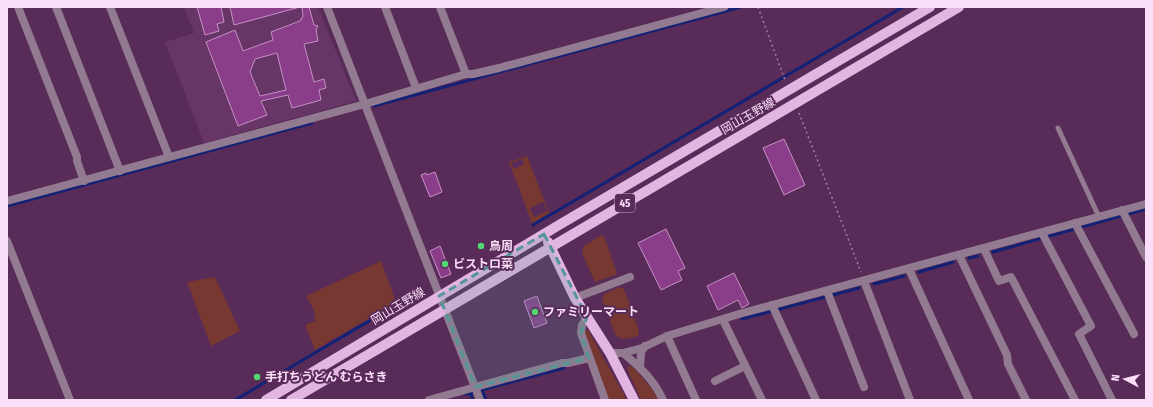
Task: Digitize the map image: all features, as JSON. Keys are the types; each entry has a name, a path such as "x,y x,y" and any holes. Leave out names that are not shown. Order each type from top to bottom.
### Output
{"main road":[{"name":"岡山玉野線","path":"266,400 439,296 930,7"},
{"name":"岡山玉野線","path":"291,400 960,7"},
{"path":"544,234 575,298 610,353 634,400"}],"street":[{"path":"18,7 77,157 84,181"},
{"path":"56,7 120,171"},
{"path":"110,7 169,157"},
{"path":"327,7 477,393"},
{"path":"385,7 416,88"},
{"path":"440,7 466,74"},
{"path":"7,201 365,104 466,74 473,74 499,68 697,10 724,7"},
{"path":"610,353 623,353 645,346 667,336 723,320 774,310 828,295 864,281 984,248 1043,236 1077,226 1099,216 1124,213 1146,204"},
{"path":"1124,213 1146,257"},
{"path":"1077,226 1134,334"},
{"path":"1043,236 1091,326 1079,334 1112,400"},
{"path":"7,241 70,400"},
{"path":"984,248 999,281 1011,277 1075,400"},
{"path":"959,255 1007,355 1008,364 1026,400"},
{"path":"909,269 969,400"},
{"path":"575,298 630,277"},
{"path":"864,281 910,400"},
{"path":"828,295 864,388"},
{"path":"774,310 816,400"},
{"path":"587,317 582,325 581,333 605,400"},
{"path":"723,320 762,400"},
{"path":"667,336 696,400"},
{"path":"640,368 641,352 645,346"},
{"path":"623,353 640,368 656,386 663,400"},
{"path":"429,400 477,393 562,363 589,358"},
{"path":"715,381 745,366"}],"lane":[{"path":"1058,128 1099,216"}],"path":[{"path":"758,7 789,89"},
{"path":"795,104 864,281"}],"highlighted area":[{"path":"544,234 587,317 581,333 589,358 475,387 439,296"}],"shaded area":[{"path":"184,7 318,7 356,101 204,143 165,42 194,33"},
{"path":"527,156 549,213 532,223 509,162","holes":["523,159 524,164 514,169 511,163","543,202 547,211 534,217 530,208"]},
{"path":"600,236 604,236 617,274 595,282 582,253 584,246"},
{"path":"381,261 396,302 315,350 305,325 315,321 314,311 306,296"},
{"path":"215,277 240,331 211,346 187,282"},
{"path":"620,287 624,289 639,331 638,336 623,339 615,334 602,299 604,294"},
{"path":"588,330 627,400 609,400 585,332"},
{"path":"627,366 633,367 652,389 659,400 641,400"}],"building":[{"path":"197,7 221,7 224,22 217,24 219,31 205,35"},
{"path":"230,7 300,7 234,25"},
{"path":"302,7 309,7 314,25 318,26 316,29 318,41 304,44 314,82 324,79 326,88 319,90 321,100 292,108 288,95 261,101 267,115 238,126 206,42 235,30 243,51 273,40 271,32 300,21 303,16","holes":["277,53 286,90 260,96 250,72 255,59"]},
{"path":"784,139 805,185 784,195 763,148"},
{"path":"435,172 442,192 430,197 421,175 426,173 427,175"},
{"path":"666,229 685,268 678,271 682,280 661,290 638,243"},
{"path":"440,246 451,274 441,278 430,251"},
{"path":"734,273 749,304 742,308 738,300 718,310 707,286"},
{"path":"537,296 547,323 534,328 524,301"}],"waterway":[{"path":"374,106 741,7"},
{"path":"533,225 903,7"},
{"path":"7,206 312,123"},
{"path":"993,252 1146,209"},
{"path":"969,258 978,256"},
{"path":"919,272 953,262"},
{"path":"874,284 904,276"},
{"path":"742,319 859,288"},
{"path":"235,400 405,300"},
{"path":"466,394 564,368"},
{"path":"482,390 486,400"},
{"path":"470,393 473,400"}],"place":[{"name":"鳥周","path":"481,246"},
{"name":"ビストロ菜","path":"445,264"},
{"name":"ファミリーマート","path":"535,312"},
{"name":"手打ちうどん むらさき","path":"257,377"}]}
